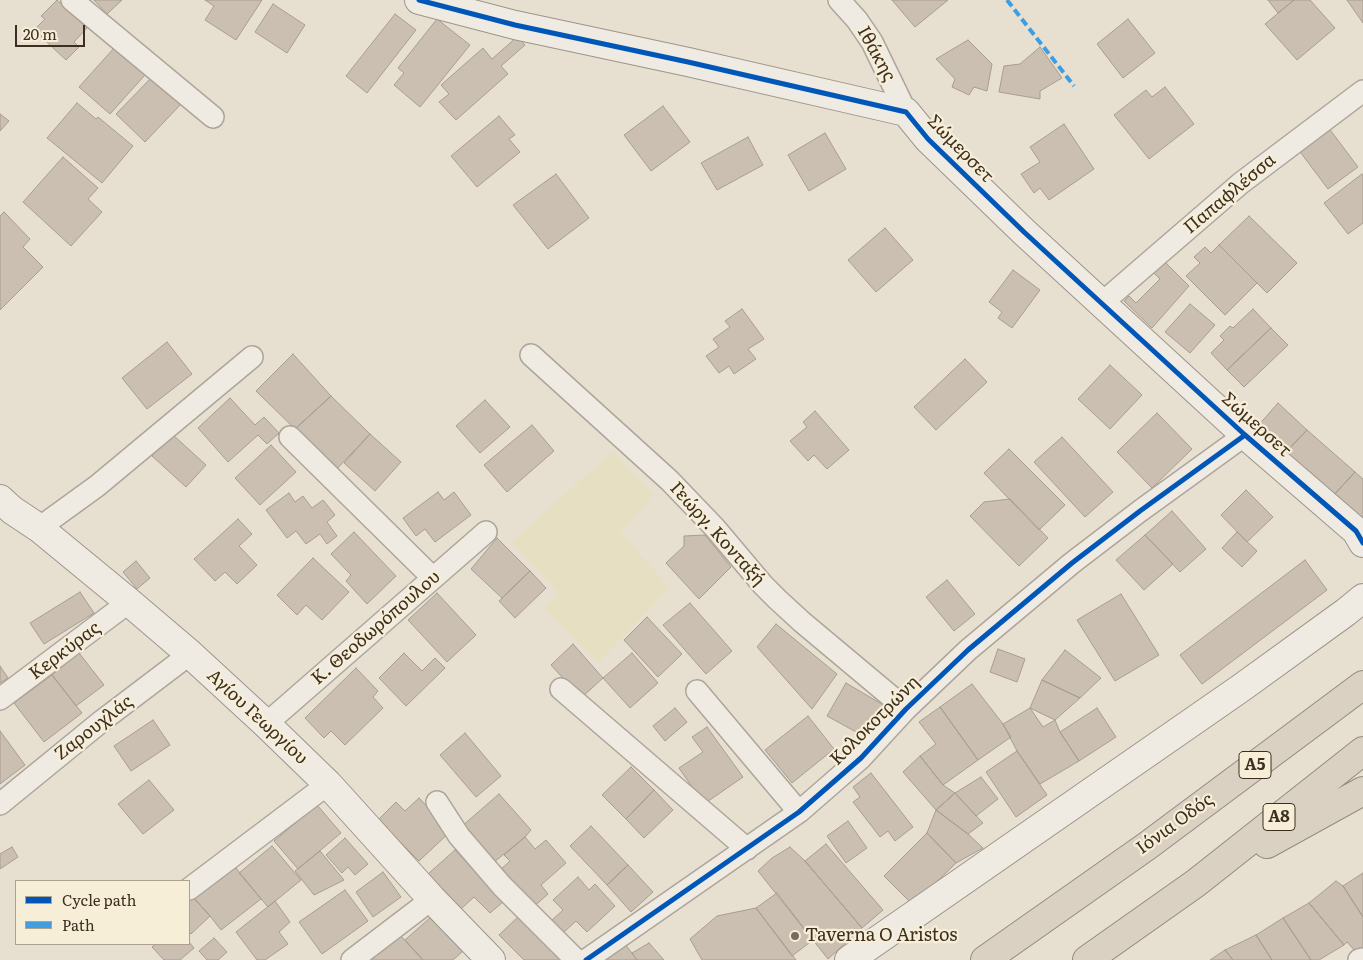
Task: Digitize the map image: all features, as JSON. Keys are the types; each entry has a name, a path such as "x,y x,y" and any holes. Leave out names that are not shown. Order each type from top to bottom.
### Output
{"highway":[{"name":"Ιόνια Οδός","path":"985,960 1147,846 1363,685"},
{"name":"Α8","path":"1196,883 1363,751"},
{"path":"1087,960 1196,883 1363,790"}],"street":[{"path":"72,0 213,117"},
{"name":"Σώμερσετ","path":"419,0 516,24 906,112 928,139 1024,232 1244,435 1356,532 1363,543"},
{"name":"Ιθάκης","path":"839,0 857,20 872,42 906,112"},
{"name":"Παπαφλέσσα","path":"1102,303 1242,183 1363,91"},
{"name":"Γεώργ. Κονταξή","path":"530,354 670,482 715,528 777,599 906,709"},
{"path":"39,528 97,486 252,357"},
{"name":"Κολοκοτρώνη","path":"586,960 799,812 861,758 906,709 968,650 1072,563 1244,435"},
{"path":"290,437 433,578"},
{"name":"Αγίου Γεωργίου","path":"4,509 39,528 190,654 266,724 328,784 432,899 491,960"},
{"name":"Κ. Θεοδωρόπουλου","path":"266,724 486,532"},
{"path":"849,960 1211,709 1363,598"},
{"name":"Κερκύρας","path":"0,699 129,602"},
{"name":"Ζαρουχλάς","path":"0,804 103,720 190,654"},
{"path":"561,689 747,848"},
{"path":"697,691 799,812"},
{"path":"190,888 328,784"},
{"path":"437,802 459,836 502,886 576,960"},
{"path":"352,960 432,899"},
{"path":"1359,960 1363,959"}],"shaded area":[{"path":"612,452 654,494 620,533 670,587 598,663 544,609 559,594 511,542"}],"building":[{"path":"57,0 87,28 74,42 79,47 66,60 34,30 45,19 41,16"},
{"path":"94,0 122,0 107,14"},
{"path":"205,0 262,0 236,40 205,20 214,6"},
{"path":"892,0 948,0 915,27"},
{"path":"1268,0 1294,0 1278,13"},
{"path":"1294,0 1310,0 1335,28 1297,60 1265,24"},
{"path":"1347,0 1363,0 1363,23"},
{"path":"273,4 305,25 287,53 255,32"},
{"path":"395,14 416,30 367,93 346,76"},
{"path":"437,19 470,45 420,107 394,85 404,73 398,68"},
{"path":"1128,19 1155,53 1123,78 1097,44"},
{"path":"518,36 525,45 501,66 508,74 456,120 439,102 449,94 441,85 483,48 492,59"},
{"path":"968,40 992,64 987,91 974,87 969,95 952,87 955,79 936,59"},
{"path":"1040,47 1062,78 1040,91 1040,99 999,92 1004,66 1020,64"},
{"path":"114,48 145,75 110,114 79,87"},
{"path":"153,76 182,103 145,142 116,114"},
{"path":"1165,87 1194,124 1149,159 1114,115 1146,90 1152,97"},
{"path":"77,103 96,119 98,117 133,146 102,183 47,138"},
{"path":"663,106 690,142 651,171 624,135"},
{"path":"0,114 9,121 0,131"},
{"path":"499,116 515,135 509,139 520,152 477,187 451,156"},
{"path":"1064,124 1094,169 1049,200 1040,188 1034,193 1021,174 1040,162 1030,147"},
{"path":"1328,127 1358,167 1328,189 1298,149"},
{"path":"825,133 846,169 809,191 788,155"},
{"path":"748,137 763,165 717,190 701,163"},
{"path":"63,157 98,188 88,199 102,212 71,246 23,202"},
{"path":"556,174 589,218 548,249 513,205"},
{"path":"1362,174 1363,223 1348,234 1324,203"},
{"path":"4,212 30,239 23,247 43,267 0,310 0,216"},
{"path":"1249,216 1297,263 1267,293 1219,245"},
{"path":"885,228 913,260 876,292 848,260"},
{"path":"1219,245 1257,283 1225,315 1186,276 1200,263 1194,257 1205,247 1211,253"},
{"path":"1162,259 1189,286 1152,328 1124,301 1129,296 1136,303 1160,279 1151,270"},
{"path":"1013,270 1040,290 1012,328 998,318 1002,312 989,302"},
{"path":"1190,304 1215,325 1190,353 1165,332"},
{"path":"742,309 764,339 748,349 756,359 734,374 729,366 719,373 706,356 719,347 713,339 730,327 725,321"},
{"path":"1253,309 1271,328 1227,370 1211,353 1224,340 1220,336 1230,326 1233,328"},
{"path":"1271,328 1288,345 1244,387 1227,370"},
{"path":"167,342 192,374 147,409 122,378"},
{"path":"293,354 331,396 295,429 256,391"},
{"path":"965,359 987,382 936,430 914,407"},
{"path":"1110,365 1142,395 1110,429 1078,399"},
{"path":"331,396 370,434 334,472 295,429"},
{"path":"230,398 255,425 264,417 279,433 267,444 258,435 228,462 198,428"},
{"path":"485,400 510,427 480,453 456,426"},
{"path":"1278,403 1307,430 1285,453 1257,427"},
{"path":"815,411 849,450 827,469 814,455 808,461 790,441 807,427 803,422"},
{"path":"1157,413 1192,449 1152,488 1117,452"},
{"path":"532,425 554,451 507,492 484,465"},
{"path":"1307,430 1355,472 1332,497 1285,453"},
{"path":"172,434 206,465 186,487 152,456"},
{"path":"370,434 401,462 375,491 344,463"},
{"path":"1062,437 1113,492 1085,517 1034,462"},
{"path":"271,445 296,472 260,505 235,478"},
{"path":"1009,449 1065,505 1039,530 984,473"},
{"path":"1355,472 1363,479 1363,525 1332,497"},
{"path":"1246,490 1273,517 1247,542 1221,515"},
{"path":"438,492 444,500 454,492 471,515 435,542 425,529 416,536 403,518"},
{"path":"289,493 295,502 303,496 312,508 323,500 335,515 327,522 337,536 327,544 320,534 306,544 296,531 287,538 266,510"},
{"path":"1010,499 1048,538 1019,566 970,516 984,502"},
{"path":"1172,511 1206,549 1180,572 1145,535"},
{"path":"238,519 252,534 239,546 257,565 237,584 225,572 215,581 194,559"},
{"path":"354,532 396,576 367,604 346,581 351,575 331,554"},
{"path":"1237,532 1257,551 1242,567 1222,548"},
{"path":"705,535 731,567 699,599 666,563 684,546 684,536"},
{"path":"1145,535 1173,564 1144,590 1116,560"},
{"path":"497,538 530,571 502,598 471,569"},
{"path":"313,558 349,592 322,620 306,605 297,615 277,595"},
{"path":"1305,560 1327,590 1202,684 1180,655"},
{"path":"136,561 150,578 137,589 123,572"},
{"path":"530,571 546,588 515,618 499,601"},
{"path":"947,580 975,614 954,631 926,597"},
{"path":"80,592 94,613 44,644 30,623"},
{"path":"437,593 476,635 447,662 408,620"},
{"path":"1121,594 1159,655 1115,681 1077,620"},
{"path":"690,603 732,651 706,674 663,625"},
{"path":"647,617 682,654 658,677 624,640"},
{"path":"776,624 837,674 812,709 757,647"},
{"path":"573,644 603,678 581,698 551,665"},
{"path":"998,649 1025,659 1017,682 990,672"},
{"path":"1065,650 1101,678 1080,698 1042,680"},
{"path":"79,653 104,685 76,706 52,675"},
{"path":"404,653 422,671 435,658 445,668 406,706 379,678"},
{"path":"632,653 658,683 630,708 603,678"},
{"path":"0,666 8,678 0,683"},
{"path":"356,668 378,691 373,697 383,708 345,745 331,731 324,738 305,718"},
{"path":"52,675 82,713 44,742 14,703"},
{"path":"1042,680 1080,698 1055,720 1030,708"},
{"path":"846,683 885,706 867,738 827,716"},
{"path":"972,684 1011,737 978,760 940,707"},
{"path":"940,707 978,760 943,785 920,756 936,744 919,722"},
{"path":"675,708 687,722 665,741 653,726"},
{"path":"1030,708 1043,727 1055,720 1060,732 1079,761 1040,784 1017,751 1003,724"},
{"path":"1097,708 1116,737 1079,761 1060,732"},
{"path":"808,716 834,749 792,783 765,750"},
{"path":"153,720 170,745 131,771 114,746"},
{"path":"707,727 743,777 704,804 679,768 703,752 692,737"},
{"path":"0,731 25,765 0,784"},
{"path":"465,733 501,776 476,797 440,755"},
{"path":"1017,751 1047,795 1016,817 986,772"},
{"path":"920,756 943,785 955,793 936,810 903,772"},
{"path":"631,767 654,790 626,819 602,795"},
{"path":"871,773 913,827 895,841 888,831 880,837 853,802 860,797 853,787"},
{"path":"981,777 998,799 976,816 955,793"},
{"path":"149,780 174,810 143,834 118,804"},
{"path":"654,790 673,810 644,838 626,819"},
{"path":"955,793 983,823 968,834 936,810"},
{"path":"499,794 531,830 493,863 461,827"},
{"path":"419,798 451,831 419,861 378,820 396,802 405,811"},
{"path":"317,805 341,833 298,869 274,841"},
{"path":"936,810 983,848 956,863 927,833"},
{"path":"848,821 867,848 846,863 827,836"},
{"path":"591,826 628,865 607,885 570,846"},
{"path":"927,833 956,863 913,905 884,876"},
{"path":"525,837 535,849 546,840 566,863 541,885 548,894 531,909 499,871 510,861 504,855"},
{"path":"345,838 368,864 355,875 348,867 342,873 326,855"},
{"path":"826,844 883,910 862,928 805,861"},
{"path":"272,846 301,880 268,907 239,873"},
{"path":"12,847 18,857 0,869 0,854"},
{"path":"790,847 805,861 862,928 828,959 758,871 772,858"},
{"path":"455,850 503,902 490,913 474,897 461,909 428,874"},
{"path":"320,851 344,880 314,895 295,871"},
{"path":"232,863 261,899 221,930 192,896"},
{"path":"628,865 653,892 631,912 607,885"},
{"path":"383,872 401,897 373,917 356,892"},
{"path":"1363,873 1363,917 1343,886"},
{"path":"578,877 589,890 595,884 615,906 587,932 576,921 563,933 551,921 563,910 553,900"},
{"path":"1336,881 1343,886 1363,917 1363,948 1356,952 1347,942 1344,945 1309,903"},
{"path":"345,890 368,921 322,954 299,922"},
{"path":"777,893 813,940 792,956 756,908"},
{"path":"192,896 210,916 191,934 190,932 190,898"},
{"path":"275,901 290,922 279,932 288,944 265,960 257,960 236,932"},
{"path":"1309,903 1344,945 1319,960 1311,960 1283,918"},
{"path":"756,908 796,960 702,960 690,939 717,916"},
{"path":"521,914 566,960 524,960 499,935"},
{"path":"432,916 464,950 453,960 423,960 405,940"},
{"path":"1283,918 1311,960 1272,960 1256,935"},
{"path":"1256,935 1272,960 1233,960 1225,950"},
{"path":"401,936 423,960 370,960"},
{"path":"214,938 227,952 218,960 207,960 199,951"},
{"path":"190,943 194,948 180,960 164,960 152,947 155,945 190,945"},
{"path":"649,943 664,960 637,960 632,953"},
{"path":"625,944 637,960 603,960"},
{"path":"1225,950 1233,960 1210,960"}],"marked path":[{"path":"1007,0 1074,86"}],"cycle path":[{"path":"419,0 515,25 906,112 928,139 1024,232 1245,435 1356,531 1363,543"},
{"path":"586,960 799,812 861,758 906,709 968,650 1072,563 1245,435"}],"place":[{"name":"Taverna O Aristos","path":"795,936"}]}
